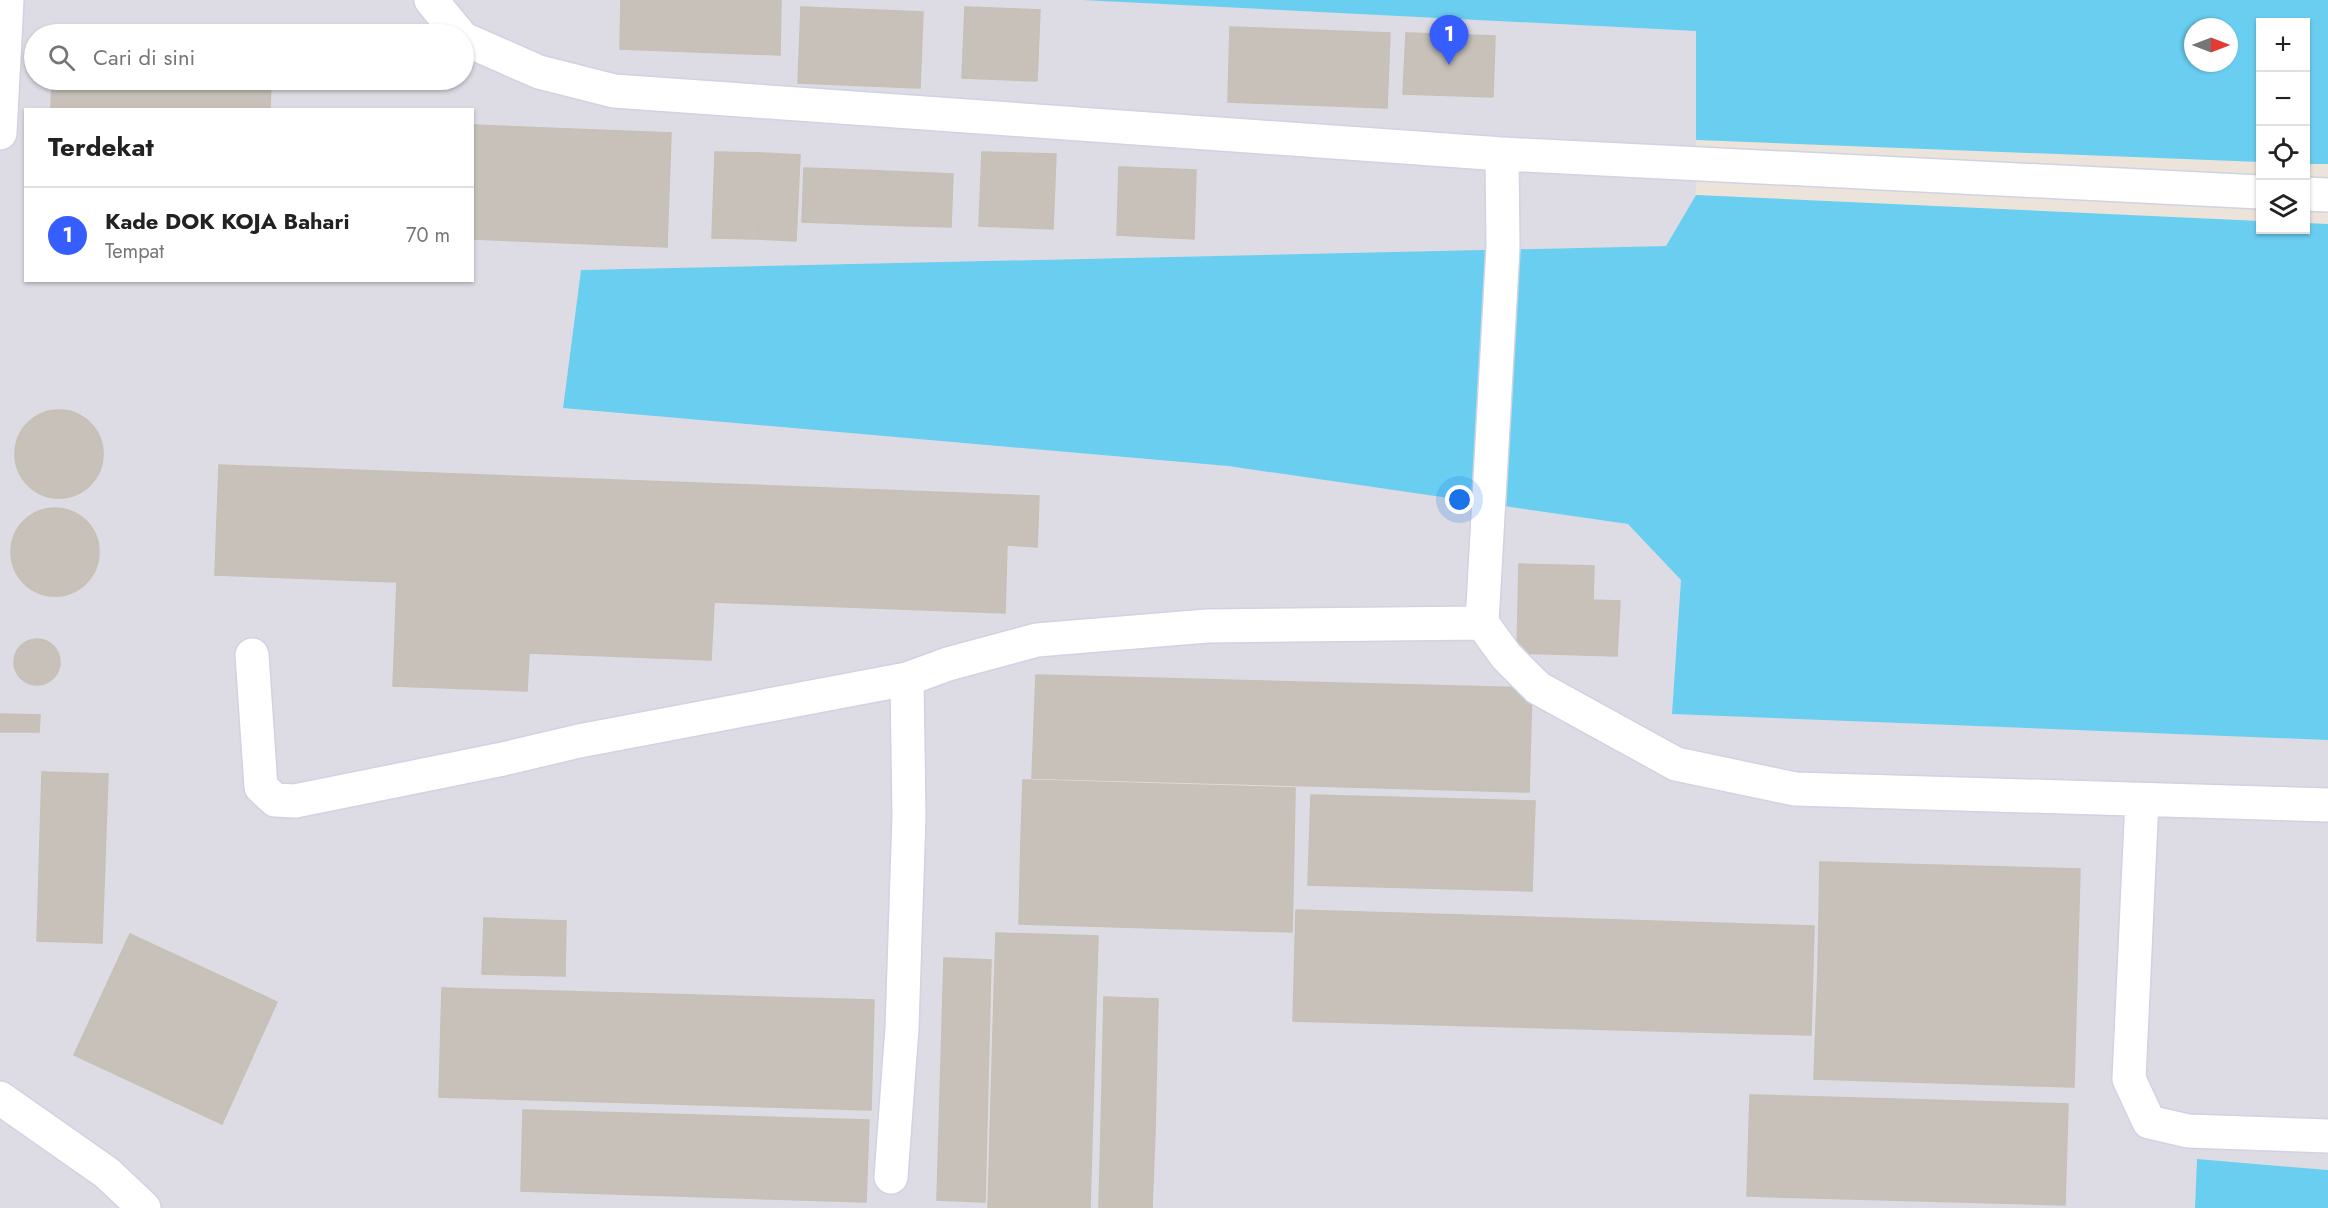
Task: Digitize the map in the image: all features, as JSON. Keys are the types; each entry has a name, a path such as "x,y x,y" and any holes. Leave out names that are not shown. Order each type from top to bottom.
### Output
{"lane":[{"path":"0,133 8,0"},
{"path":"431,0 451,24"},
{"path":"474,43 539,72 614,91 1502,154 2256,192"},
{"path":"1502,154 1503,247 1482,623 1506,656 1538,688 1676,764 1795,789 2328,805"},
{"path":"2310,194 2328,195"},
{"path":"252,655 261,787 275,800 295,801 480,764 590,738 907,680 948,664 1037,640 1207,626 1482,623"},
{"path":"891,1177 902,1028 909,839 907,680"},
{"path":"2142,800 2129,1079 2149,1122 2188,1131 2328,1136"},
{"path":"0,1098 107,1173 144,1208"}],"shaded area":[{"path":"0,0 1082,0 1696,31 1696,195 1666,246 581,270 563,407 1228,466 1629,524 1681,580 1673,714 2328,740 2328,1170 2197,1159 2195,1208 0,1208"}],"water":[{"path":"1082,0 2328,0 2328,740 1672,714 1681,580 1628,524 1228,466 563,408 581,270 1666,246 1696,195 1696,31"},
{"path":"2197,1159 2328,1170 2328,1208 2195,1208"}],"pier":[{"path":"1696,140 2256,162 2256,221 1696,195"},
{"path":"2310,164 2328,164 2328,224 2310,223"}],"building":[{"path":"621,0 781,0 780,55 620,49"},
{"path":"801,7 923,12 920,88 798,83"},
{"path":"965,7 1040,10 1037,81 962,78"},
{"path":"1230,27 1390,33 1387,108 1228,102"},
{"path":"1406,33 1495,36 1493,97 1403,94"},
{"path":"52,90 271,90 270,108 51,108"},
{"path":"474,125 671,133 667,247 474,239"},
{"path":"715,152 762,153 758,239 712,238"},
{"path":"982,152 1056,154 1053,229 979,226"},
{"path":"762,153 800,155 796,241 758,239"},
{"path":"1119,167 1196,170 1194,239 1117,235"},
{"path":"804,168 884,171 882,225 802,222"},
{"path":"884,171 953,174 951,227 882,225"},
{"path":"59,410 76,413 90,423 100,437 103,454 100,471 90,485 76,495 59,498 42,495 28,485 18,471 15,454 18,437 28,423 42,413"},
{"path":"219,465 1039,496 1037,547 1007,545 1005,613 714,602 711,660 529,653 527,691 393,686 397,582 215,575"},
{"path":"55,508 72,512 86,521 95,535 99,552 95,569 86,583 72,592 55,596 38,592 24,583 15,569 11,552 15,535 24,521 38,512"},
{"path":"1519,564 1594,566 1593,600 1620,601 1617,656 1517,653"},
{"path":"37,639 53,646 60,662 53,678 37,685 21,678 14,662 21,646"},
{"path":"1036,675 1532,688 1529,792 1032,778"},
{"path":"1,714 40,715 39,732 0,732"},
{"path":"42,772 108,774 102,943 37,941"},
{"path":"1023,780 1295,788 1294,846 1021,839"},
{"path":"1311,795 1535,801 1532,891 1308,885"},
{"path":"1021,839 1294,846 1292,932 1019,924"},
{"path":"1820,862 2080,869 2077,976 1818,969"},
{"path":"1296,910 1814,926 1811,1035 1293,1021"},
{"path":"484,918 566,921 565,976 482,974"},
{"path":"996,933 1098,936 1096,1000 994,997"},
{"path":"130,934 277,1002 222,1124 74,1055"},
{"path":"944,958 991,960 985,1202 937,1200"},
{"path":"1818,969 2077,976 2074,1087 1814,1079"},
{"path":"442,988 874,1000 871,1110 439,1097"},
{"path":"994,997 1096,1000 1090,1208 988,1208"},
{"path":"1104,997 1158,999 1155,1132 1101,1131"},
{"path":"1750,1095 2068,1104 2065,1205 1747,1196"},
{"path":"523,1110 869,1120 866,1202 521,1191"},
{"path":"1101,1131 1155,1132 1152,1208 1099,1208"}],"place":[{"name":"Kade DOK KOJA Bahari","path":"1449,65"}]}
